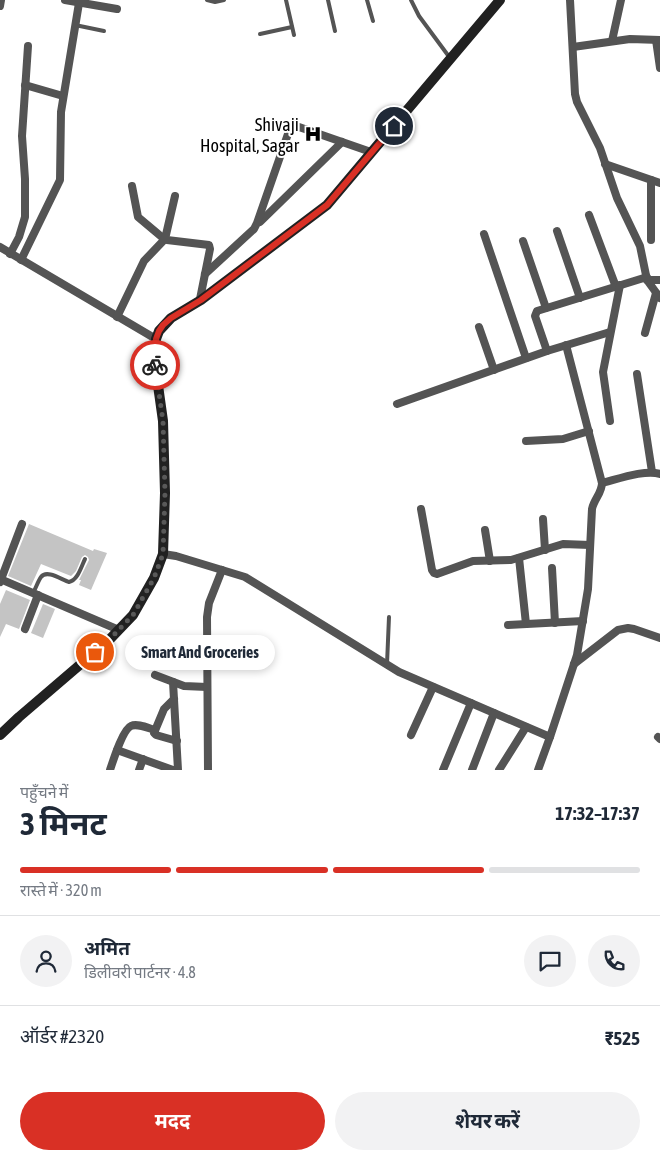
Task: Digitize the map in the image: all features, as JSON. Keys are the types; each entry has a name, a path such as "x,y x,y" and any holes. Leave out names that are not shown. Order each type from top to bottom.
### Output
{"main road":[{"path":"0,736 19,717 119,630 133,615 154,578 163,554 165,493 163,421 155,364 156,339 159,331 171,318 200,299 327,205 500,0"}],"street":[{"path":"0,6 1,0"},
{"path":"65,0 117,9"},
{"path":"570,0 576,98 600,148 617,198 641,250 647,278 659,297 645,334"},
{"path":"612,41 621,0"},
{"path":"21,260 60,180 60,119 79,2"},
{"path":"573,47 635,39 658,40 660,68"},
{"path":"10,254 20,237 25,217 22,136 28,46"},
{"path":"25,85 63,96"},
{"path":"255,227 291,128 299,127 371,152"},
{"path":"205,274 342,142"},
{"path":"605,164 660,183"},
{"path":"650,240 651,180"},
{"path":"132,186 138,217 165,239 209,245 200,299"},
{"path":"117,317 144,261 165,239 175,196"},
{"path":"589,215 618,286 603,372 610,421"},
{"path":"557,231 580,298"},
{"path":"484,234 526,358"},
{"path":"523,241 546,308"},
{"path":"0,247 156,339"},
{"path":"546,351 535,316 537,312 647,278 660,280"},
{"path":"479,327 494,370"},
{"path":"397,404 546,351 610,332"},
{"path":"538,770 574,664 588,589 593,505 601,493 602,483 566,345"},
{"path":"602,483 656,473 637,374"},
{"path":"526,441 563,439 589,431"},
{"path":"421,509 434,573 440,574 473,561 511,560 567,544 590,545"},
{"path":"543,519 545,550"},
{"path":"22,524 0,580 119,630"},
{"path":"485,530 490,561"},
{"path":"163,554 176,556 250,579 398,672 550,737"},
{"path":"518,558 526,624"},
{"path":"552,568 555,623"},
{"path":"208,770 207,609 222,570"},
{"path":"25,629 36,594"},
{"path":"508,625 582,621"},
{"path":"574,664 618,630 634,629 660,638"},
{"path":"154,675 190,687 207,687"},
{"path":"173,682 178,770"},
{"path":"411,735 433,687"},
{"path":"174,699 164,709 154,733 176,741"},
{"path":"443,770 471,703"},
{"path":"472,770 494,713"},
{"path":"110,770 117,750 129,727 135,725 155,730"},
{"path":"499,770 526,727"},
{"path":"117,750 173,770"},
{"path":"139,770 143,759"}],"lane":[{"path":"207,0 215,2 224,0"},
{"path":"286,0 294,35"},
{"path":"328,0 335,31"},
{"path":"367,0 373,21"},
{"path":"410,0 419,16 451,58"},
{"path":"75,25 104,31"},
{"path":"260,34 292,27"},
{"path":"36,594 41,577 44,574 72,582 75,580 85,559"},
{"path":"387,665 390,617"}],"building":[{"path":"29,524 93,551 94,549 107,553 91,590 79,585 81,580 79,580 89,560 85,555 71,576 41,564 31,586 8,576"},
{"path":"6,590 30,600 19,629 6,624 0,637 0,604"},
{"path":"43,604 55,609 43,638 31,633"}],"way so far":[{"path":"95,652 133,615 154,578 163,554 165,493 163,421 155,365"}],"place":[{"name":"Shivaji Hospital, Sagar","path":"313,134"},
{"name":"Smart And Groceries","path":"95,652"}],"route":[{"path":"155,365 156,339 163,325 201,300 327,205 394,126"}]}
